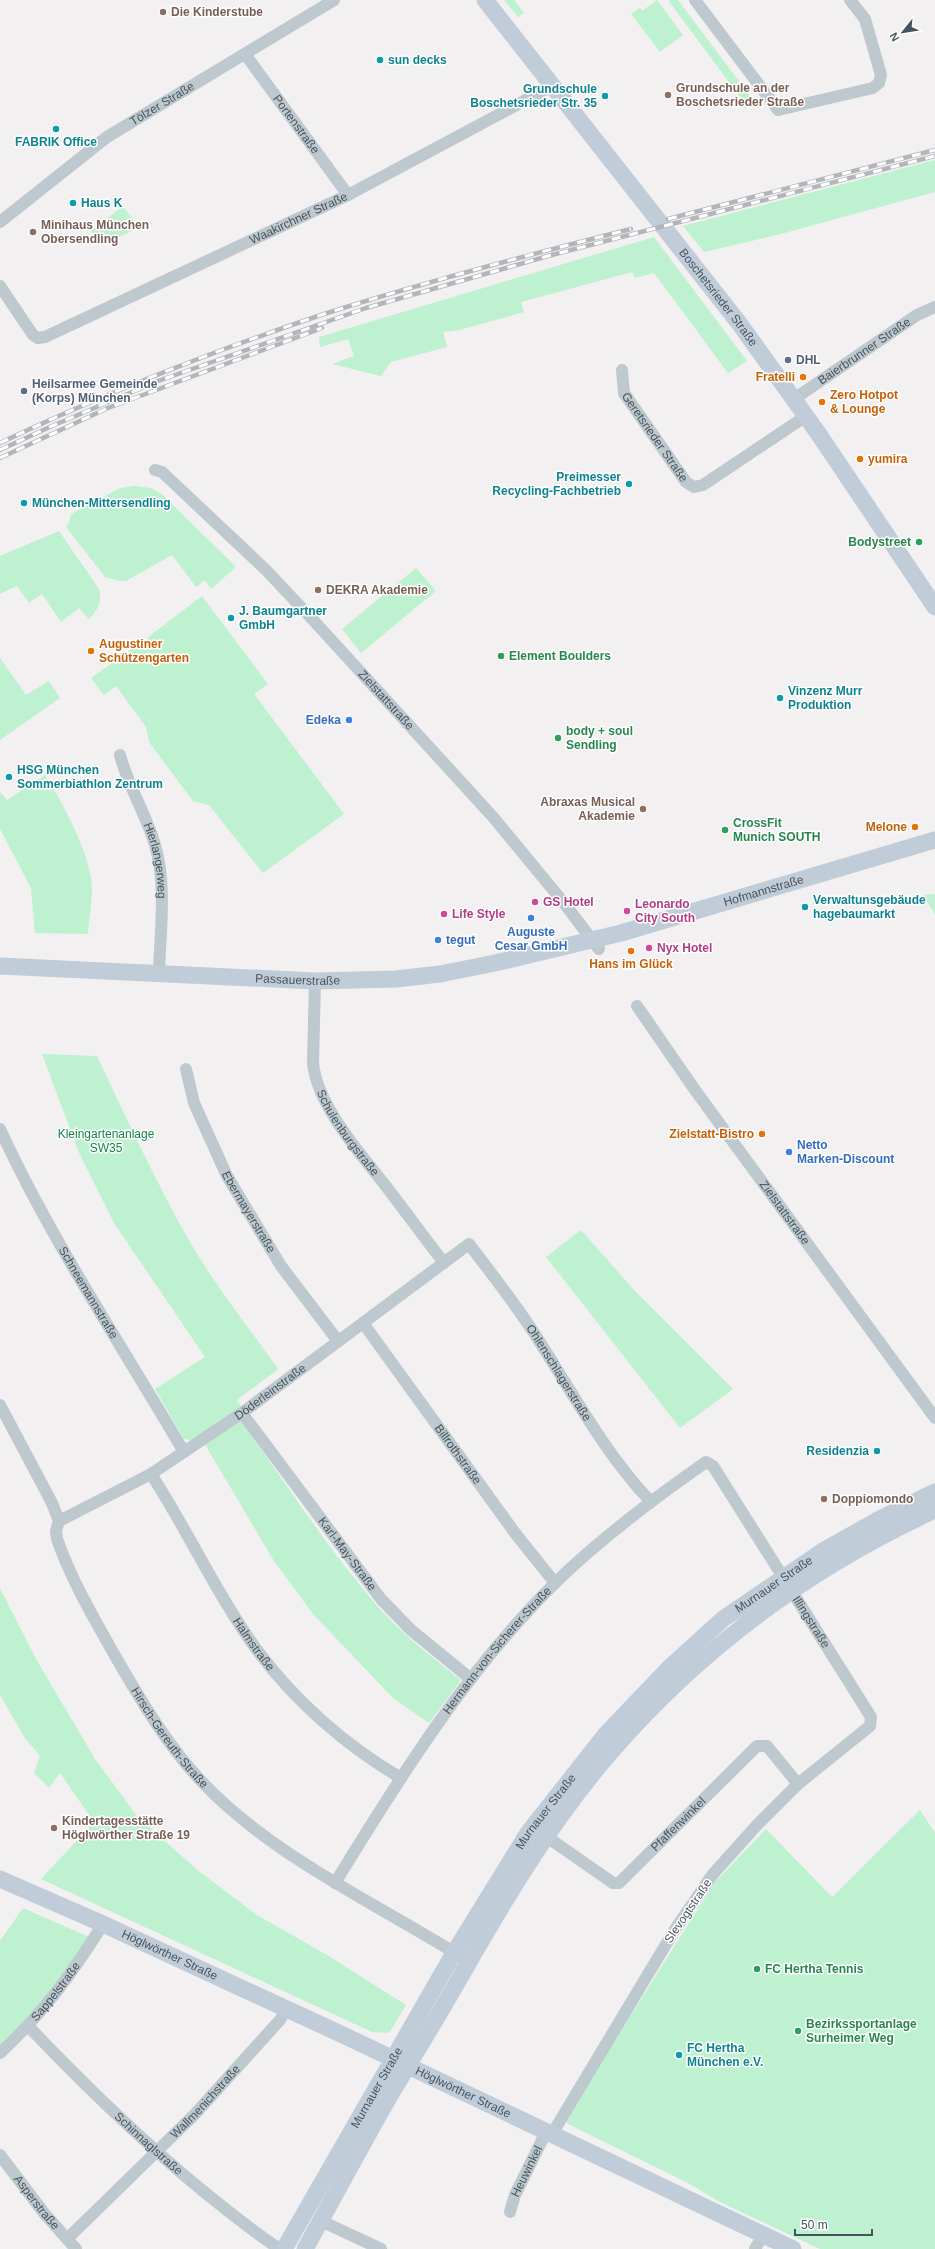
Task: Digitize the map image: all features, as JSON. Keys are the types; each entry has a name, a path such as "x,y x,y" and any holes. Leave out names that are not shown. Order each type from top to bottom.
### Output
{"main road":[{"name":"Boschetsrieder Straße","path":"485,0 554,85 739,323 806,416 935,606"},
{"name":"Hofmannstraße","path":"596,945 935,840"},
{"name":"Passauerstraße","path":"0,966 361,981 440,974 596,945"},
{"name":"Murnauer Straße","path":"284,2249 401,2062 469,1962 547,1837 610,1753 654,1706 787,1583 874,1523 935,1492"},
{"name":"Murnauer Straße","path":"304,2249 321,2221 401,2062 454,1952 528,1833 606,1734 668,1669 718,1624 787,1583 886,1532 935,1510"},
{"name":"Höglwörther Straße","path":"0,1879 103,1924 401,2062 549,2133 759,2242 793,2249"}],"street":[{"name":"Tölzer Straße","path":"0,222 107,137 334,0"},
{"path":"695,0 778,110 873,88 879,83 881,76 866,23 850,0"},
{"name":"Portenstraße","path":"245,54 348,195"},
{"name":"Waakirchner Straße","path":"0,286 33,335 38,338 45,337 348,195 554,85"},
{"name":"Baierbrunner Straße","path":"794,399 917,315 935,307"},
{"name":"Geretsrieder Straße","path":"622,370 624,393 686,482 694,487 703,485 806,416"},
{"name":"Zielstattstraße","path":"155,470 162,472 242,547 296,601 488,811 564,902 596,945"},
{"name":"Hierlangerweg","path":"120,754 124,770 155,844 159,862 161,909 159,973"},
{"name":"Schulenburgstraße","path":"315,980 313,1063 314,1075 319,1090 359,1152 444,1263"},
{"name":"Zielstattstraße","path":"637,1006 695,1090 935,1418"},
{"name":"Ebermayerstraße","path":"186,1069 194,1103 231,1182 281,1266 338,1341"},
{"name":"Schneemannstraße","path":"0,1128 25,1182 53,1236 184,1452"},
{"name":"Döderleinstraße","path":"59,1521 151,1474 242,1414 470,1244"},
{"name":"Ohlenschlagerstraße","path":"470,1244 534,1332 608,1449 650,1501"},
{"name":"Billrothstraße","path":"363,1323 515,1533 555,1583"},
{"path":"0,1405 59,1521"},
{"name":"Karl-May-Straße","path":"242,1414 381,1599 415,1634 471,1678"},
{"name":"Hermann-von-Sicherer-Straße","path":"335,1883 401,1778 471,1678 555,1583 650,1501 706,1462"},
{"name":"Illingstraße","path":"706,1462 713,1466 871,1717 870,1726"},
{"name":"Halmstraße","path":"151,1474 174,1510 228,1606 257,1650 306,1705 333,1730 401,1778"},
{"name":"Hirsch-Gereuth-Straße","path":"59,1521 56,1531 57,1539 78,1586 110,1647 166,1738 203,1783 239,1816 278,1845 335,1883 469,1962"},
{"name":"Slevogtstraße","path":"549,2133 690,1907 718,1869 757,1825 798,1784 870,1726"},
{"name":"Pfaffenwinkel","path":"547,1837 613,1883 619,1883 756,1746 767,1746 798,1784"},
{"name":"Sappelstraße","path":"0,2054 29,2027 54,1998 103,1924"},
{"name":"Wallmenichstraße","path":"67,2239 158,2152 275,2026 286,2009"},
{"name":"Schinnaglstraße","path":"29,2027 102,2102 158,2152 205,2192 280,2249"},
{"name":"Heuwinkel","path":"510,2212 515,2195 549,2133"},
{"name":"Asperstraße","path":"0,2155 76,2249"},
{"path":"321,2221 381,2249"}],"green space":[{"path":"504,0 514,0 524,13 518,17"},
{"path":"657,0 683,35 660,52 631,14 640,8 642,11"},
{"path":"668,0 678,0 753,100 746,105"},
{"path":"935,160 935,192 777,235 704,252 683,226"},
{"path":"123,206 139,228 103,244 91,231"},
{"path":"654,237 747,361 728,373 654,273 635,278 632,272 521,302 524,312 459,330 443,332 447,347 391,362 381,376 332,364 354,356 348,339 320,347 319,337"},
{"path":"135,486 151,488 163,495 236,567 211,589 205,580 196,587 172,555 126,581 119,581 105,577 66,527 69,523 71,514 120,488"},
{"path":"59,531 99,589 100,602 95,612 89,619 79,608 61,622 42,594 29,603 17,586 0,594 0,556"},
{"path":"416,568 436,591 361,653 342,629"},
{"path":"202,596 268,684 254,694 344,814 263,873 209,805 193,801 149,742 146,727 116,686 104,695 91,678 139,644 145,650 150,646 147,638"},
{"path":"0,658 26,695 49,681 60,698 0,740"},
{"path":"45,775 68,814 87,860 92,888 88,934 35,933 31,888 0,829 0,792 7,800"},
{"path":"935,894 935,914 923,895"},
{"name":"Kleingartenanlage SW35","path":"42,1054 97,1056 154,1174 191,1244 222,1292 278,1369 237,1400 242,1408 192,1440 184,1439 155,1389 205,1357 114,1223 80,1155"},
{"path":"581,1230 635,1291 733,1389 680,1428 546,1257"},
{"path":"236,1421 242,1422 338,1558 373,1601 404,1633 461,1680 429,1723 393,1698 313,1614 274,1561 206,1446 204,1440"},
{"path":"0,1588 36,1659 95,1759 137,1816 196,1869 257,1915 327,1955 406,2005 389,2033 372,2032 41,1879 94,1822 60,1773 49,1788 34,1773 40,1756 25,1738 0,1695"},
{"name":"Bezirkssportanlage Surheimer Weg","path":"920,1810 935,1833 935,2249 820,2249 720,2202 688,2183 564,2121 715,1882 766,1829 832,1897"},
{"path":"23,1908 89,1937 48,1994 0,2045 0,1941"}],"railway":[{"path":"668,219 935,150"},
{"path":"0,450 158,381 366,308 548,256 935,156"},
{"path":"0,443 79,407 160,374 324,314 477,269 631,229"},
{"path":"0,458 108,408 322,328"}],"place":[{"name":"Die Kinderstube","path":"163,12"},
{"name":"sun decks","path":"380,60"},
{"name":"Grundschule an der Boschetsrieder Straße","path":"668,95"},
{"name":"Grundschule Boschetsrieder Str. 35","path":"605,96"},
{"name":"FABRIK Office","path":"56,129"},
{"name":"Haus K","path":"73,203"},
{"name":"Minihaus München Obersendling","path":"33,232"},
{"name":"DHL","path":"788,360"},
{"name":"Fratelli","path":"803,377"},
{"name":"Heilsarmee Gemeinde (Korps) München","path":"24,391"},
{"name":"Zero Hotpot & Lounge","path":"822,402"},
{"name":"yumira","path":"860,459"},
{"name":"Preimesser Recycling-Fachbetrieb","path":"629,484"},
{"name":"München-Mittersendling","path":"24,503"},
{"name":"Bodystreet","path":"919,542"},
{"name":"DEKRA Akademie","path":"318,590"},
{"name":"J. Baumgartner GmbH","path":"231,618"},
{"name":"Augustiner Schützengarten","path":"91,651"},
{"name":"Element Boulders","path":"501,656"},
{"name":"Vinzenz Murr Produktion","path":"780,698"},
{"name":"Edeka","path":"349,720"},
{"name":"body + soul Sendling","path":"558,738"},
{"name":"HSG München Sommerbiathlon Zentrum","path":"9,777"},
{"name":"Abraxas Musical Akademie","path":"643,809"},
{"name":"Melone","path":"915,827"},
{"name":"CrossFit Munich SOUTH","path":"725,830"},
{"name":"GS Hotel","path":"535,902"},
{"name":"Verwaltunsgebäude hagebaumarkt","path":"805,907"},
{"name":"Leonardo City South","path":"627,911"},
{"name":"Life Style","path":"444,914"},
{"name":"Auguste Cesar GmbH","path":"531,918"},
{"name":"tegut","path":"438,940"},
{"name":"Nyx Hotel","path":"649,948"},
{"name":"Hans im Glück","path":"631,951"},
{"name":"Zielstatt-Bistro","path":"762,1134"},
{"name":"Netto Marken-Discount","path":"789,1152"},
{"name":"Residenzia","path":"877,1451"},
{"name":"Doppiomondo","path":"824,1499"},
{"name":"Kindertagesstätte Höglwörther Straße 19","path":"54,1828"},
{"name":"FC Hertha Tennis","path":"757,1969"},
{"name":"Bezirkssportanlage Surheimer Weg","path":"798,2031"},
{"name":"FC Hertha München e.V.","path":"679,2055"}]}
